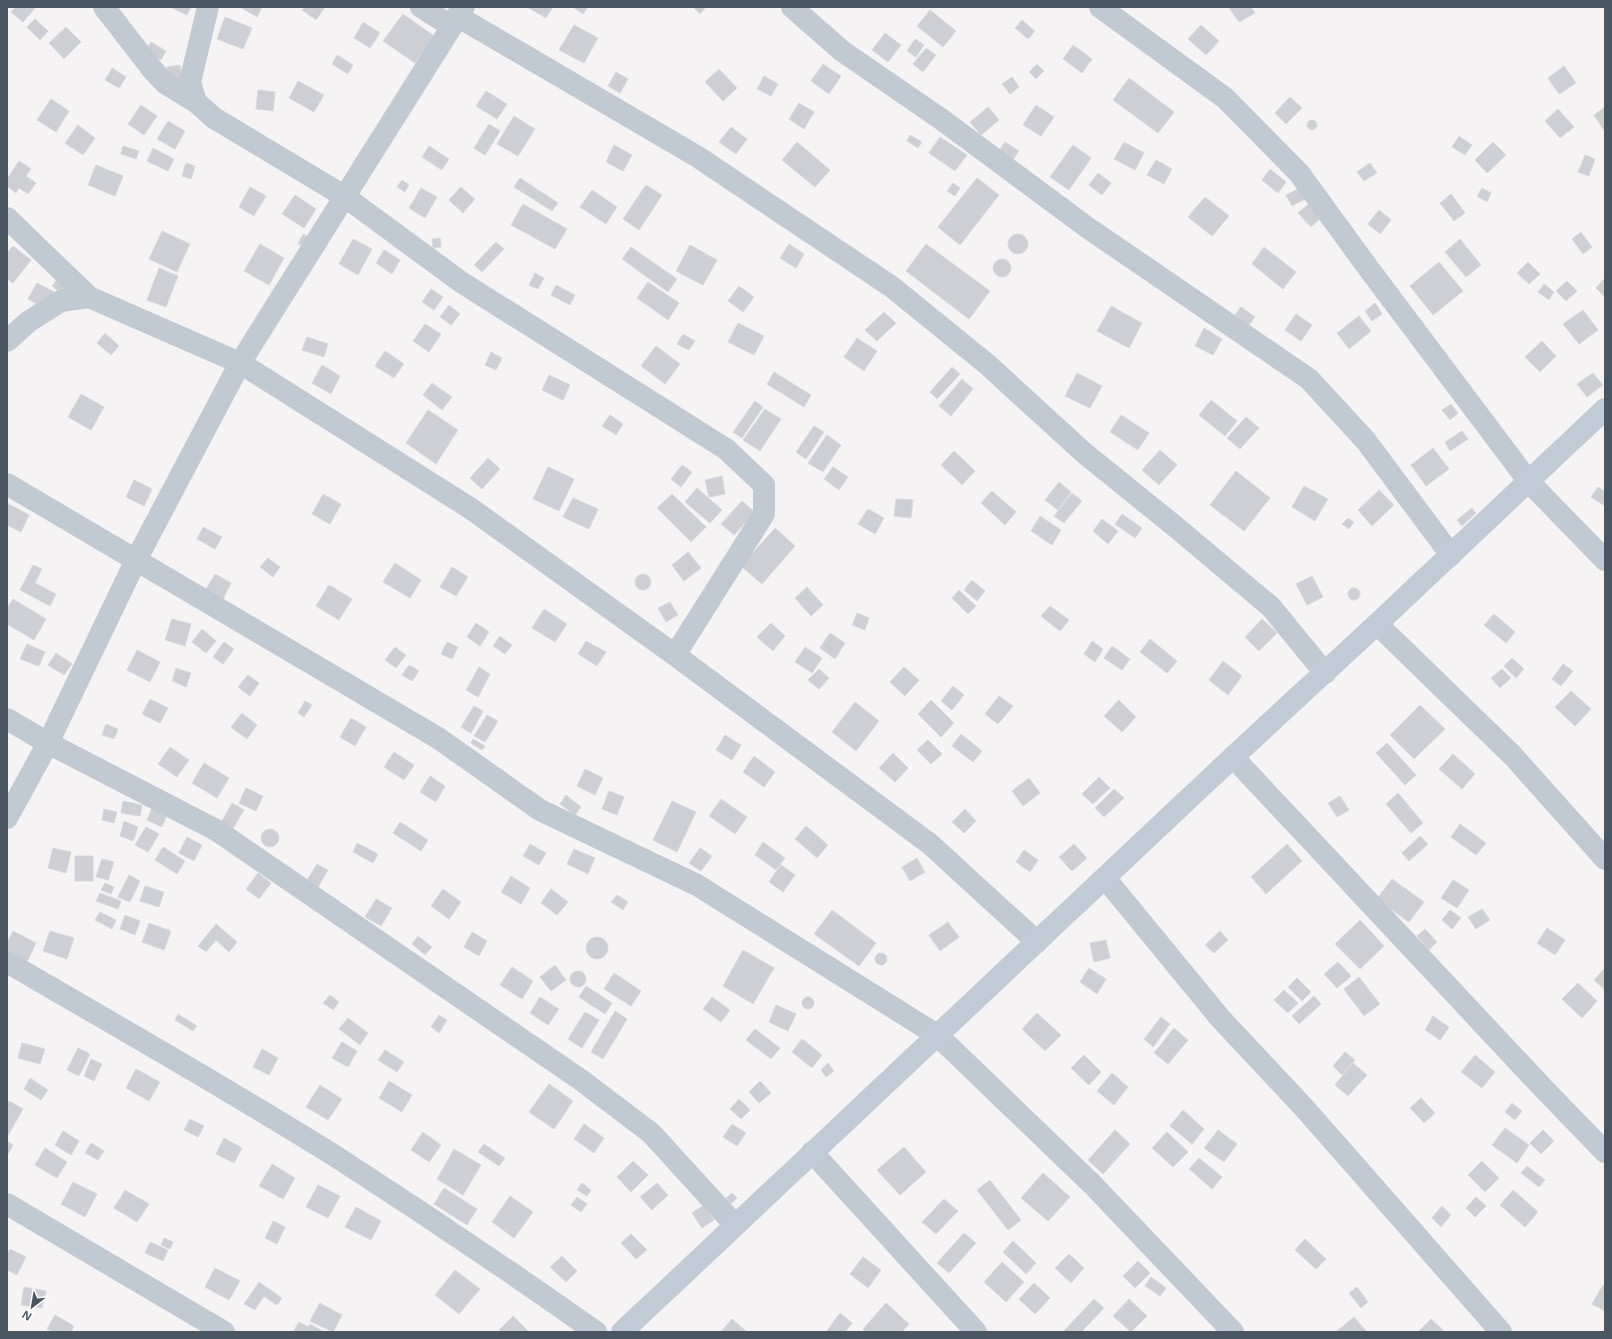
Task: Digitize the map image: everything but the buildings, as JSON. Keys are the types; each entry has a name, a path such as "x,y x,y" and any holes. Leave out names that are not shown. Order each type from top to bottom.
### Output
{"street":[{"path":"104,7 152,69 165,83 196,102 214,118 344,196 461,282 726,449 764,485 764,514 675,655"},
{"path":"196,102 190,82 208,7"},
{"path":"421,7 457,16 698,157 892,287 988,365 1083,452 1178,528 1271,607 1325,673"},
{"path":"792,7 842,51 941,119 1088,228 1309,379 1366,441 1451,555"},
{"path":"1100,7 1225,98 1300,173 1366,265 1529,482 1605,560"},
{"path":"7,818 48,743 136,560 240,363 457,16"},
{"path":"7,218 90,297 240,363 470,508 675,655 930,844 1037,942"},
{"path":"7,341 28,322 61,301 90,297"},
{"path":"622,1332 1605,409"},
{"path":"7,484 438,738 540,810 697,886 937,1035 1093,1185 1233,1332"},
{"path":"1377,624 1513,756 1605,859"},
{"path":"7,719 48,743 216,830 581,1080 651,1133 735,1225"},
{"path":"1233,757 1543,1088 1605,1152"},
{"path":"1105,878 1220,1018 1307,1111 1501,1332"},
{"path":"7,962 187,1067 337,1158 534,1288 596,1332"},
{"path":"812,1152 976,1332"},
{"path":"7,1204 224,1332"}]}
